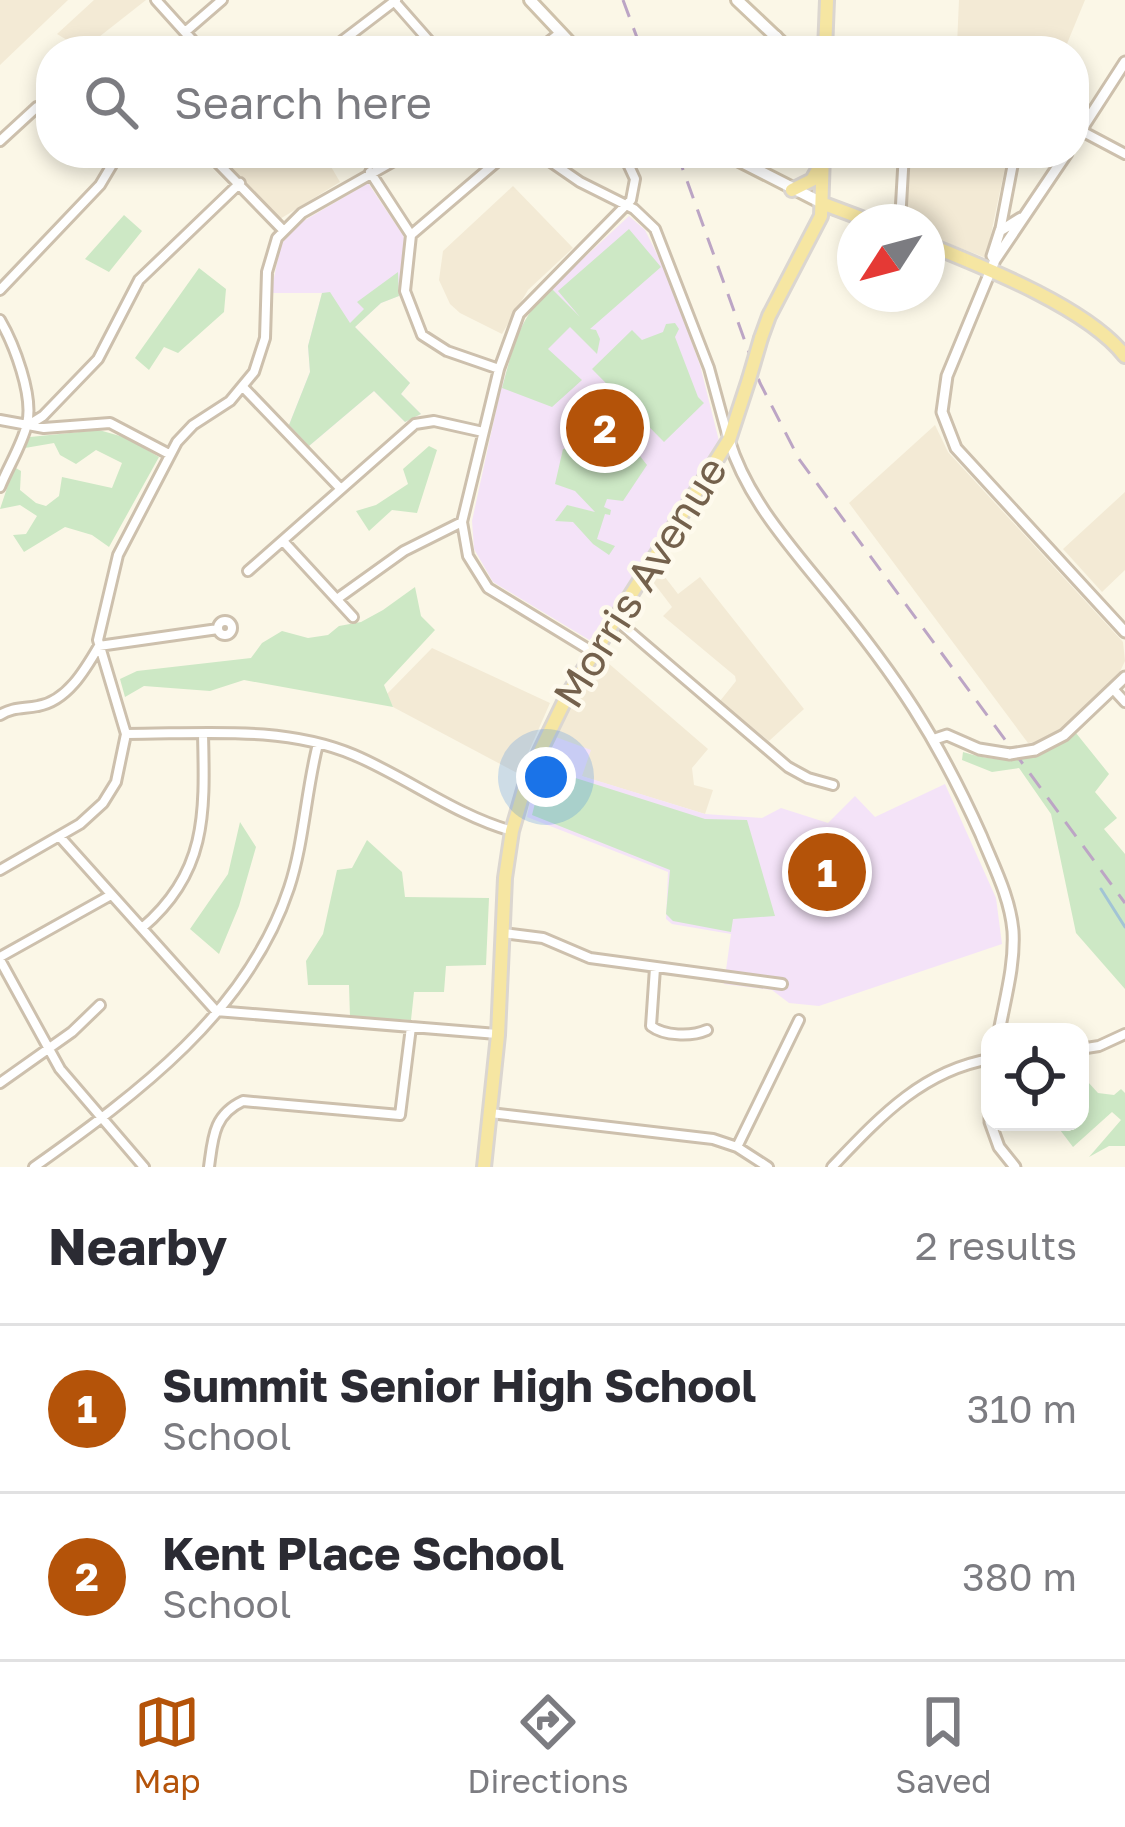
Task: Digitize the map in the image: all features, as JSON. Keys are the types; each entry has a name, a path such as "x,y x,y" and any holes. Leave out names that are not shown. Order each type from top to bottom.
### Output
{"main road":[{"path":"530,0 563,36"},
{"path":"737,0 776,36"},
{"path":"826,36 827,0"},
{"path":"752,168 837,210"},
{"path":"792,190 812,180 818,168"},
{"name":"Morris Avenue","path":"484,1167 512,831 542,744 593,652 729,440 769,316 819,222 824,205 823,168"},
{"path":"945,249 993,264 1122,348"}],"street":[{"path":"156,0 189,36"},
{"path":"185,32 222,0"},
{"path":"348,36 394,0 425,36"},
{"path":"556,36 560,33"},
{"path":"1089,113 1125,62"},
{"path":"0,141 36,107"},
{"path":"1089,134 1125,154"},
{"path":"0,290 111,168"},
{"path":"222,168 283,230"},
{"path":"0,715 14,708 47,704 82,673 99,646 124,539 169,454 184,434 243,387 261,357 273,246 302,213 378,168"},
{"path":"411,235 489,168"},
{"path":"560,168 627,205 660,237 709,368 739,467 772,520 888,667 935,739 1009,906 1012,960 1001,1023"},
{"path":"593,652 488,588 468,556 462,522 511,330 529,300 627,205 635,179 630,168"},
{"path":"901,204 903,168"},
{"path":"993,264 1012,168"},
{"path":"1057,168 993,264 944,385 942,412 956,448 1123,627"},
{"path":"370,172 411,235 405,291 422,335 436,346 499,369"},
{"path":"27,426 43,416 98,359 139,280 240,183"},
{"path":"1000,231 1030,210"},
{"path":"0,320 17,358 29,411 0,488"},
{"path":"243,387 340,488"},
{"path":"0,420 27,426 103,422 125,428 169,454"},
{"path":"248,571 422,422 483,432"},
{"path":"337,599 404,551 462,522"},
{"path":"283,541 353,617"},
{"path":"614,618 788,767 833,785"},
{"path":"99,646 218,629"},
{"path":"0,870 60,837 96,811 110,794 126,734 99,646"},
{"path":"82,673 98,671 108,676"},
{"path":"935,739 947,735 1010,754 1035,750 1064,735 1125,677"},
{"path":"1114,690 1125,702"},
{"path":"126,734 283,736 318,744 368,761 485,824 512,831"},
{"path":"142,928 176,892 196,852 204,783 203,734"},
{"path":"34,1167 101,1119 183,1049 264,944 291,883 318,744"},
{"path":"60,837 216,1011 498,1034"},
{"path":"111,895 0,958 60,1069 144,1167"},
{"path":"502,933 543,938 590,958 782,984"},
{"path":"656,968 650,1026 661,1032 696,1035 707,1030"},
{"path":"0,1083 72,1032 100,1005"},
{"path":"737,1147 799,1020"},
{"path":"209,1167 218,1122 243,1102 400,1114 411,1027"},
{"path":"1089,1048 1125,1034"},
{"path":"832,1167 902,1097 941,1074 981,1062"},
{"path":"490,1113 713,1139 737,1147 768,1167"},
{"path":"994,1131 1009,1165"},
{"path":"742,1167 748,1153"}],"shaded area":[{"path":"0,0 68,0 0,65"},
{"path":"94,0 146,0 100,36 57,34"},
{"path":"959,0 1085,0 1070,36 957,36"},
{"path":"230,168 332,168 340,182 280,219"},
{"path":"909,168 1005,168 986,258 945,242 945,204 907,204"},
{"path":"368,183 406,247 401,295 381,303 355,327 410,383 401,394 421,414 405,422 374,391 309,446 289,425 310,372 308,346 322,293 271,293 279,253 300,223"},
{"path":"513,186 573,248 528,290 502,334 460,313 450,304 439,280 443,251"},
{"path":"629,216 645,230 667,274 700,365 719,441 591,641 493,582 474,549 472,521 500,392 520,328 543,296"},
{"path":"935,425 948,452 1123,642 1125,661 1117,678 1067,725 1037,742 1028,743 849,503"},
{"path":"1125,492 1125,570 1102,592 1063,549"},
{"path":"658,568 678,594 700,577 804,709 769,741 720,701 735,676 663,616 672,607 650,578"},
{"path":"432,648 550,703 519,774 393,707 387,694"},
{"path":"600,656 708,749 692,768 694,785 713,790 705,814 581,776 553,736"},
{"path":"553,736 591,750 582,776 705,814 762,818 781,808 828,823 855,796 875,817 945,784 996,898 1002,944 819,1006 789,1003 772,990 724,984 731,934 666,919 668,872 527,817 533,784"}],"green space":[{"path":"124,215 142,231 109,272 85,259"},
{"path":"629,229 661,267 590,329 600,339 597,354 570,327 548,349 582,380 552,407 502,388 532,309 552,289 580,317 558,291"},
{"path":"199,268 226,289 224,312 178,353 164,347 149,370 135,358"},
{"path":"398,272 399,296 381,303 355,327 410,383 401,394 421,414 405,422 374,391 309,446 289,425 310,372 308,346 322,293 330,292 350,323 364,309 357,302"},
{"path":"675,323 679,329 675,337 704,403 664,442 592,369 632,330 642,340"},
{"path":"99,430 127,438 159,457 109,547 92,535 65,527 24,552 13,535 26,534 37,516 20,505 0,509 14,467 21,471 20,490 46,506 59,496 62,477 112,488 122,463 96,450 76,464 60,455 54,443 25,448 30,437"},
{"path":"585,445 611,452 636,451 647,465 623,501 607,499 604,507 611,510 610,515 605,514 597,539 615,546 609,555 573,522 555,521 567,505 595,512 575,491 555,484 563,449"},
{"path":"429,446 437,450 417,513 392,510 369,531 356,511 376,505 408,484 403,469"},
{"path":"415,587 421,616 435,630 384,685 393,707 244,680 210,691 144,686 125,697 120,679 137,671 251,658 262,643 282,631 308,638 328,635 339,626 361,622 383,610"},
{"path":"1076,733 1109,774 1095,792 1117,818 1104,829 1125,854 1125,989 1076,933 1051,814 1019,768 992,772 962,760 963,752 993,759 1036,754"},
{"path":"544,768 705,819 747,820 775,916 733,919 731,932 673,921 666,914 670,870 532,815"},
{"path":"240,822 256,847 219,954 190,929 228,874"},
{"path":"367,840 402,872 405,897 489,898 486,965 446,966 444,992 414,992 411,1020 350,1017 349,985 308,985 306,961 323,934 337,870 352,868"},
{"path":"1089,1083 1098,1093 1114,1095 1121,1089 1125,1093 1125,1146 1109,1146 1089,1157 1121,1120 1112,1112 1073,1147 1061,1131 1089,1131"}],"waterway":[{"path":"1101,889 1125,927"}],"railway":[{"path":"623,0 636,36"},
{"path":"682,168 760,383 799,459 1125,903"}],"place":[{"name":"Kent Place School","path":"605,428"},
{"name":"Summit Senior High School","path":"827,872"}]}
